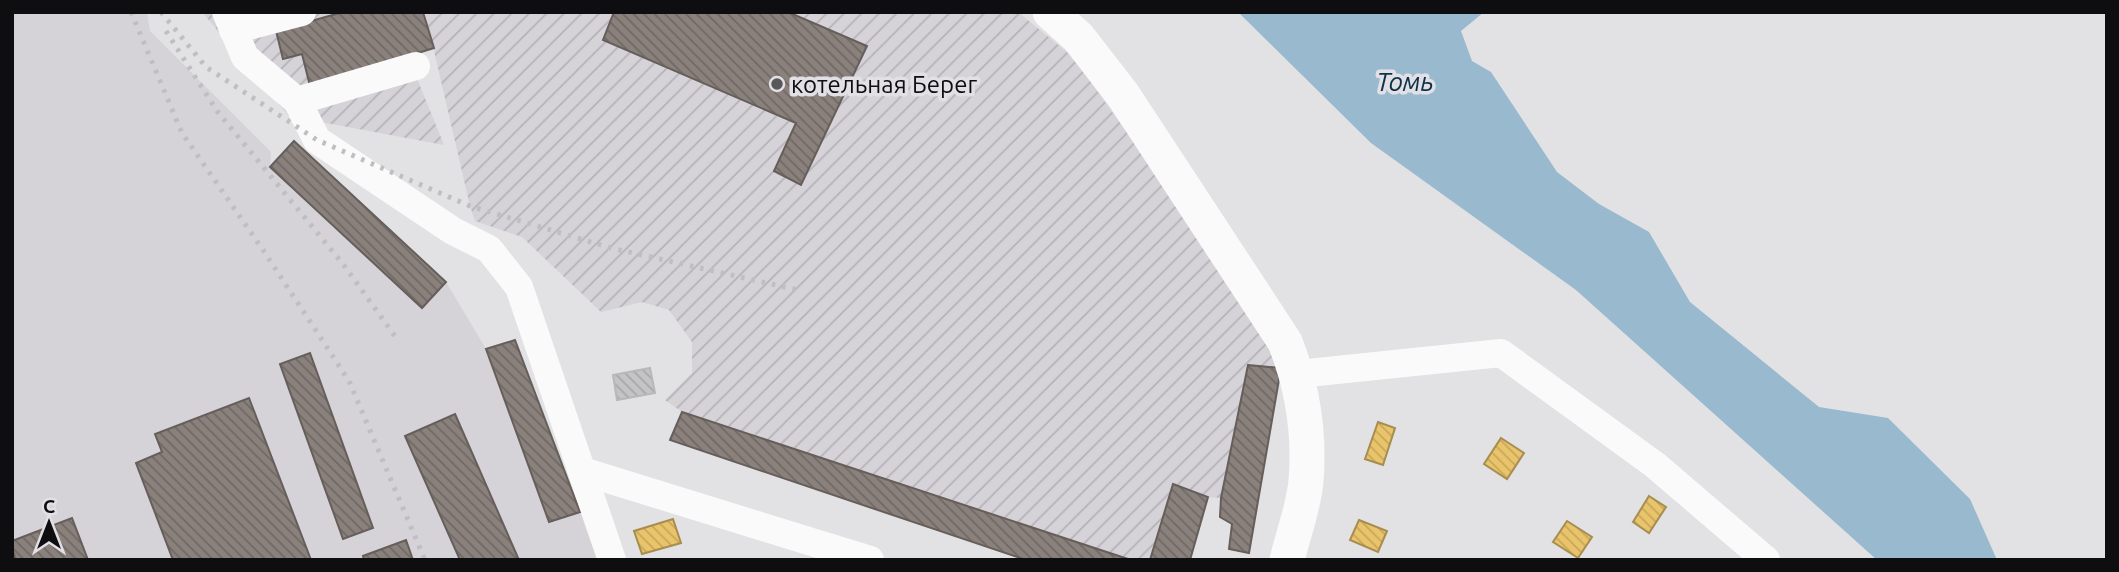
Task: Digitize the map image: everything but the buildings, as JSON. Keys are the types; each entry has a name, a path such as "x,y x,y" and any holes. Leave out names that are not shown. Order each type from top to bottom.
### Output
{"main road":[{"path":"1050,12 1079,37 1123,95 1285,342 1298,374 1307,423 1306,482 1287,560"}],"street":[{"path":"302,12 230,21 245,57 298,101 317,140 453,231 489,249 519,287 612,560"},
{"path":"298,101 415,66"},
{"path":"1298,374 1501,354 1655,465 1766,560"},
{"path":"582,471 870,560"}],"shaded area":[{"path":"12,12 147,12 150,31 271,152 270,167 421,308 446,282 486,349 549,522 580,512 597,560 12,560"},
{"path":"202,12 390,12 444,145 289,116"},
{"path":"425,12 1018,12 1073,57 1247,301 1281,368 1248,365 1221,498 1208,497 1173,485 1150,560 1131,560 682,412 665,400 692,373 692,342 669,310 642,302 601,312 522,237 475,221"}],"water":[{"name":"Томь","path":"1238,12 1484,12 1461,31 1472,61 1491,72 1557,172 1599,204 1649,232 1690,302 1819,407 1888,418 1970,499 1997,560 1877,560 1576,290 1371,143"}],"railway":[{"path":"131,12 182,133 349,381 425,560"},
{"path":"161,12 206,67 317,140 470,206 611,248 798,290"},
{"path":"166,31 217,111 343,264 397,339"}],"place":[{"name":"котельная Берег","path":"777,84"}]}
